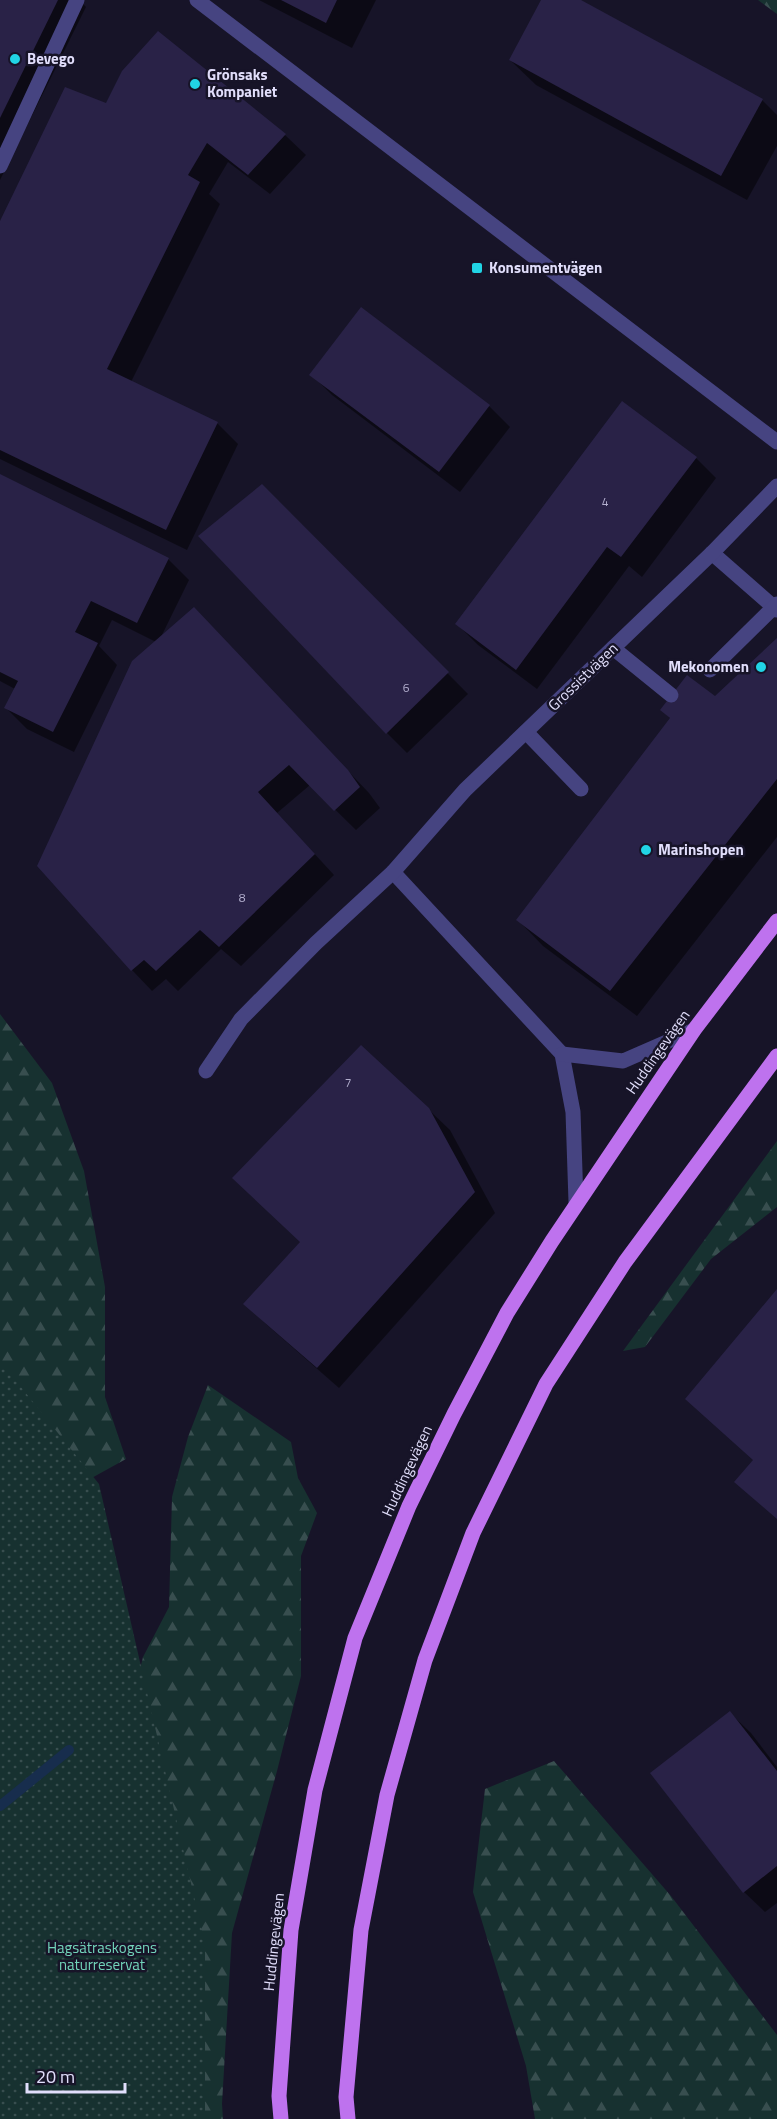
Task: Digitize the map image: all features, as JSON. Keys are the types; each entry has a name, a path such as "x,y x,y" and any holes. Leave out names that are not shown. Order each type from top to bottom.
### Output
{"main road":[{"name":"Huddingevägen","path":"281,2119 279,2096 291,1930 315,1790 355,1638 409,1506 507,1313 576,1202 694,1030 777,921"},
{"path":"348,2119 346,2097 361,1930 387,1795 425,1660 473,1533 546,1384 625,1262 777,1056"}],"street":[{"path":"0,166 76,0"},
{"path":"197,0 776,439"},
{"name":"Grossistvägen","path":"207,1071 241,1019 315,943 393,872 465,790 712,553 777,486"},
{"path":"711,670 776,607 712,553"},
{"path":"613,648 671,695"},
{"path":"526,732 581,789"},
{"path":"393,872 562,1054 573,1112 576,1202"},
{"path":"562,1054 623,1061 694,1030"}],"green space":[{"path":"758,0 777,0 777,14"},
{"path":"0,1014 52,1083 84,1171 105,1287 105,1397 126,1459 88,1480 0,1512"},
{"path":"777,1141 777,1207 711,1259 645,1347 623,1351"},
{"name":"Hagsätraskogens naturreservat","path":"0,1361 99,1484 205,1944 205,2119 0,2119"},
{"path":"208,1385 291,1442 298,1478 317,1513 301,1556 301,1676 232,1933 223,2119 0,2119 0,1758 122,1743 143,1657 169,1607 172,1497 188,1437"},
{"path":"554,1761 671,1896 777,2035 777,2119 535,2119 526,2066 473,1892 485,1789"}],"building":[{"name":"Bevego","path":"0,0 58,0 0,118"},
{"path":"281,0 337,0 326,23"},
{"path":"541,0 581,0 763,99 721,176 509,60"},
{"path":"158,31 286,134 248,175 207,143 188,175 200,182 107,369 218,422 166,530 0,450 0,221 65,87 106,103 122,71"},
{"path":"361,307 490,405 439,472 309,375"},
{"path":"622,401 697,457 621,557 607,547 516,670 455,624"},
{"path":"0,474 169,558 137,623 91,601 75,632 98,643 53,732 4,708 18,681 0,672"},
{"path":"262,484 449,672 386,734 198,536"},
{"path":"194,607 348,770 360,787 334,811 289,765 258,792 315,854 219,947 200,930 156,971 144,960 131,971 37,866 132,661"},
{"name":"Marinshopen","path":"777,638 777,779 610,991 516,920 670,718 660,710 687,675 715,696"},
{"path":"361,1045 429,1108 475,1192 317,1368 243,1304 300,1242 232,1178"},
{"path":"777,1289 777,1519 734,1482 753,1460 685,1399"},
{"path":"730,1711 777,1771 777,1866 743,1893 650,1773"}],"waterway":[{"path":"0,1806 69,1750"}],"place":[{"name":"Bevego","path":"15,59"},
{"name":"Grönsaks Kompaniet","path":"195,84"},
{"name":"Konsumentvägen","path":"477,268"},
{"name":"Mekonomen","path":"761,667"},
{"name":"Marinshopen","path":"646,850"}]}
